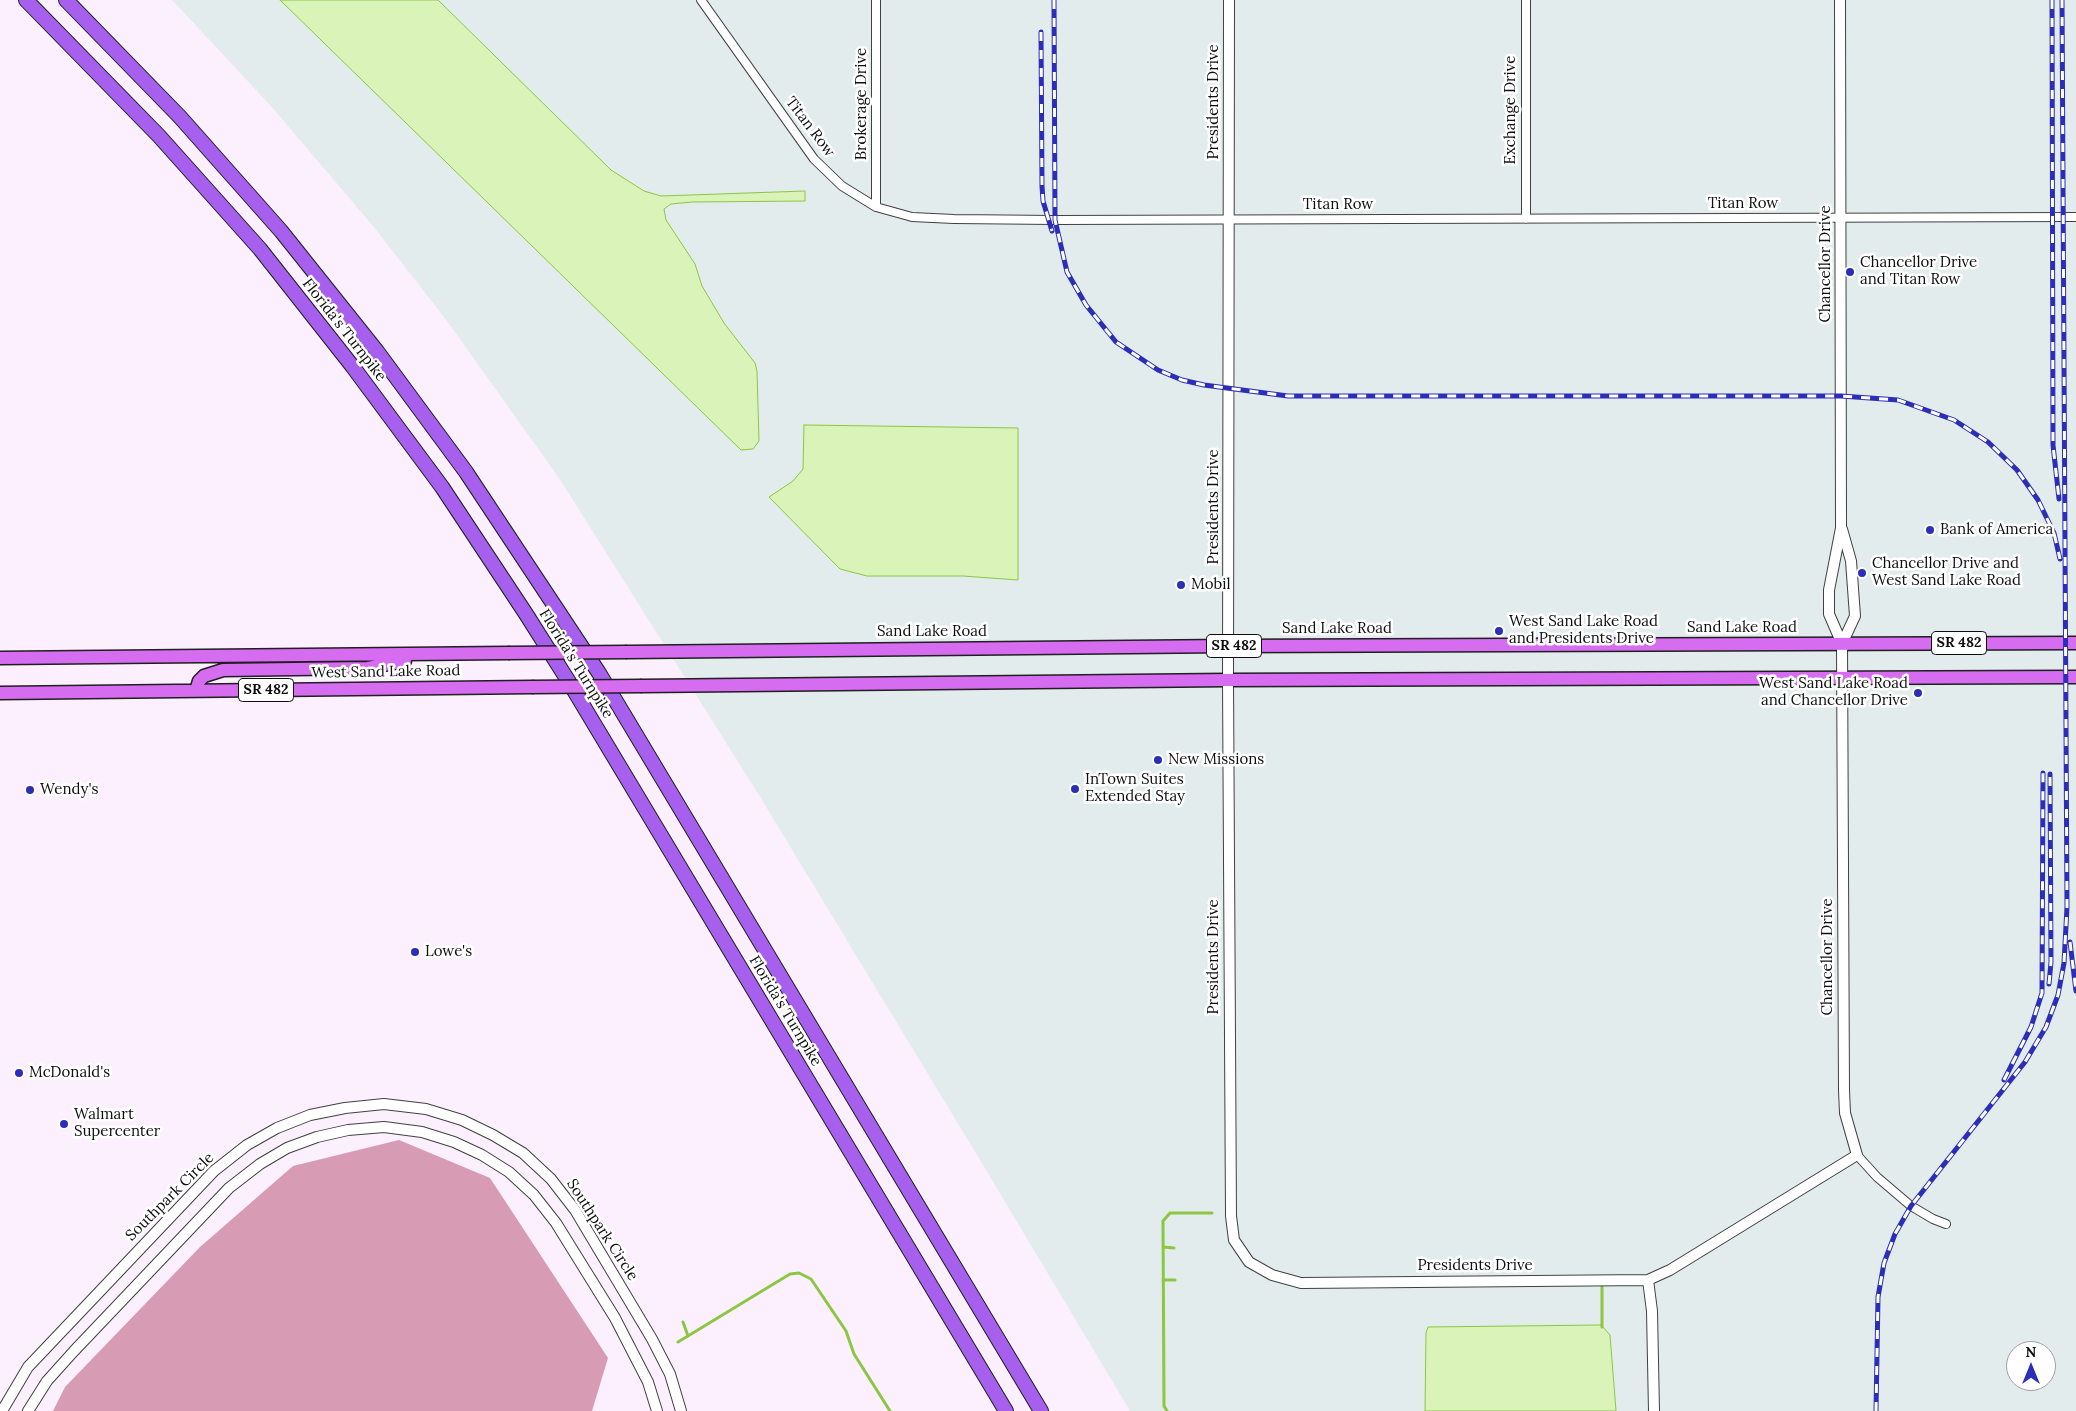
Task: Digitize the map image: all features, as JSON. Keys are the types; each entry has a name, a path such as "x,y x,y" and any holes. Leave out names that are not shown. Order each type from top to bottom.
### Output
{"highway":[{"name":"Florida's Turnpike","path":"26,0 160,136 260,249 348,360 442,488 526,614 568,682 1006,1411"},
{"name":"Florida's Turnpike","path":"66,0 180,117 281,231 376,350 466,472 599,672 1041,1411"}],"main road":[{"name":"Sand Lake Road","path":"508,654 1228,646 2076,643"},
{"path":"196,691 199,681 204,676 211,672 222,670 368,668 437,654"},
{"name":"West Sand Lake Road","path":"0,658 508,654"},
{"name":"SR 482","path":"1228,680 2076,677"},
{"name":"West Sand Lake Road","path":"0,693 1228,680"}],"street":[{"name":"Titan Row","path":"701,0 814,159 842,186 876,207 912,217 954,219 2076,217"},
{"name":"Brokerage Drive","path":"876,0 876,207"},
{"name":"Presidents Drive","path":"1228,0 1230,219 1228,680 1231,1216 1234,1240 1249,1262 1272,1275 1301,1283 1648,1280 1670,1270 1857,1155"},
{"name":"Exchange Drive","path":"1526,0 1526,219"},
{"name":"Chancellor Drive","path":"1840,0 1841,528 1829,590 1829,614 1842,644 1845,1113 1857,1155 1877,1177 1911,1206 1946,1224"},
{"name":"Chancellor Drive","path":"1841,528 1851,561 1855,616 1842,644"},
{"name":"Southpark Circle","path":"2,1411 28,1367 214,1171 247,1145 277,1128 310,1115 345,1108 384,1104 426,1109 462,1120 493,1135 523,1154 551,1179 575,1210 652,1339 670,1374 681,1411"},
{"path":"28,1411 47,1381 74,1351 229,1188 260,1164 287,1148 317,1137 340,1132 384,1127 422,1132 454,1142 482,1155 509,1172 534,1195 556,1223 615,1318 648,1382 657,1411"},
{"path":"1648,1280 1652,1311 1654,1411"}],"shaded area":[{"path":"172,0 2076,0 2076,1411 1130,1411 754,787 559,478 447,321 373,226 270,105"},
{"path":"280,0 438,0 611,170 644,191 661,196 805,191 805,201 692,202 671,204 664,209 666,220 695,264 702,286 724,323 755,363 757,371 759,441 753,449 741,450"},
{"path":"804,425 1018,428 1018,580 963,576 867,576 840,569 769,497 793,481 803,469"},
{"path":"399,1140 490,1178 608,1358 592,1411 53,1411 65,1387 200,1247 293,1166"},
{"path":"1601,1325 1610,1335 1616,1411 1425,1411 1426,1333 1428,1327"}],"waterway":[{"path":"1167,1411 1164,1406 1163,1221 1170,1213 1212,1213"},
{"path":"1163,1247 1174,1248"},
{"path":"678,1342 790,1274 799,1273 811,1279 846,1331 854,1354 890,1411"},
{"path":"1163,1280 1175,1280"},
{"path":"1602,1286 1602,1327"},
{"path":"683,1322 688,1336"}],"railway":[{"path":"1054,0 1055,220 1067,272 1086,305 1116,342 1158,370 1182,380 1204,385 1288,396 1841,396 1898,400 1954,420 1988,442 2017,470 2038,500 2054,533 2060,559"},
{"path":"2052,0 2053,445 2059,499"},
{"path":"1876,1411 1878,1297 1884,1263 1895,1234 1911,1206 2025,1062 2046,1027 2058,995 2064,963 2067,907 2062,0"},
{"path":"1041,32 1042,186 1043,201 1052,231"},
{"path":"2004,1080 2031,1027 2042,993 2043,773"},
{"path":"2049,984 2051,962 2050,774"},
{"path":"2070,942 2076,991"}],"place":[{"name":"Chancellor Drive and Titan Row","path":"1850,272"},
{"name":"Bank of America","path":"1930,530"},
{"name":"Chancellor Drive and West Sand Lake Road","path":"1862,573"},
{"name":"Mobil","path":"1181,585"},
{"name":"West Sand Lake Road and Presidents Drive","path":"1499,631"},
{"name":"West Sand Lake Road and Chancellor Drive","path":"1918,693"},
{"name":"New Missions","path":"1158,760"},
{"name":"InTown Suites Extended Stay","path":"1075,789"},
{"name":"Wendy's","path":"30,790"},
{"name":"Lowe's","path":"415,952"},
{"name":"McDonald's","path":"19,1073"},
{"name":"Walmart Supercenter","path":"64,1124"}]}
